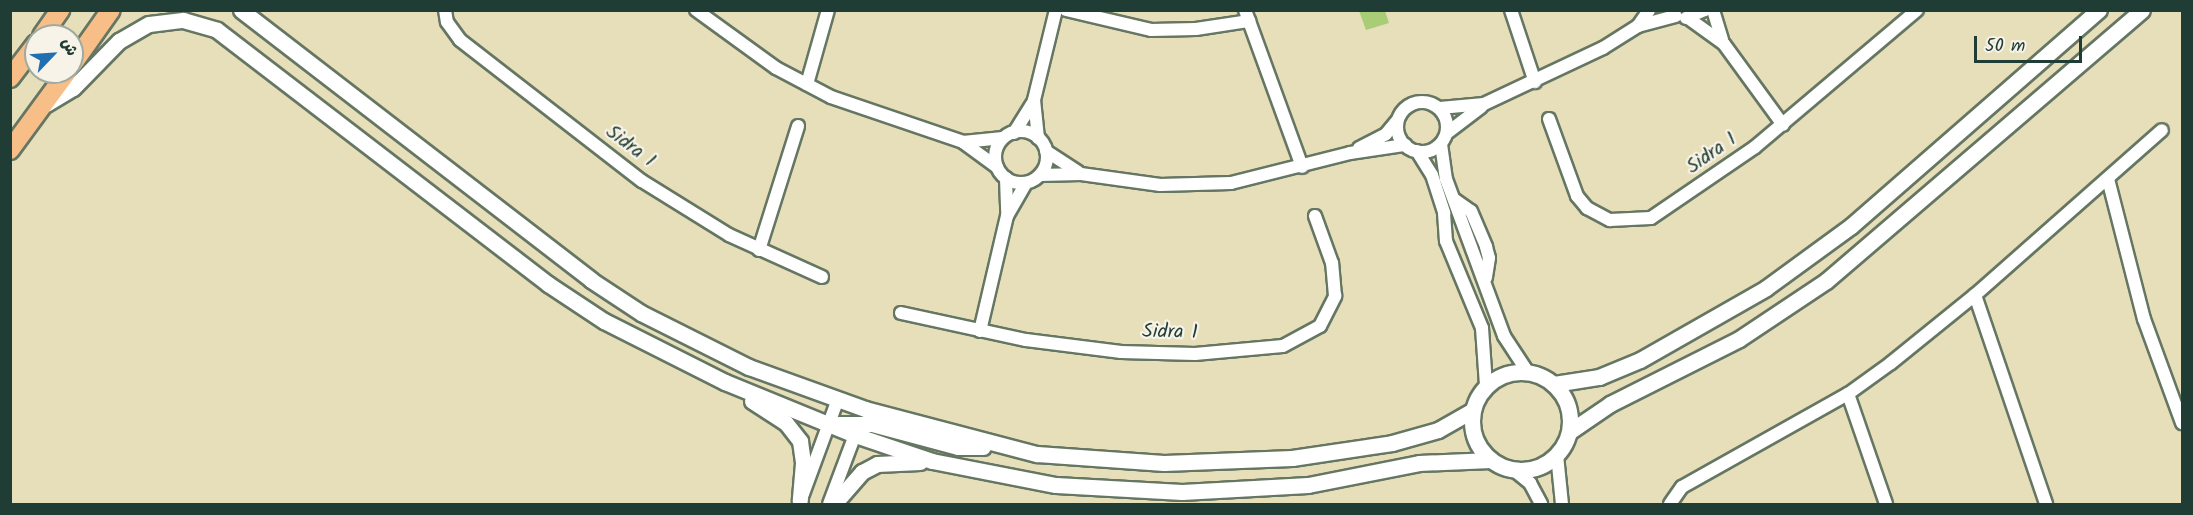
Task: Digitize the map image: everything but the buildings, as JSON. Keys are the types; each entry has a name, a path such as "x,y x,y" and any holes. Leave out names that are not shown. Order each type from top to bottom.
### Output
{"main road":[{"path":"50,24 60,10"},
{"path":"84,48 111,10"},
{"path":"10,78 24,60"},
{"path":"10,150 59,84"}],"street":[{"path":"241,10 591,280 641,313 749,367 838,399 860,422 932,461"},
{"name":"Sidra 1","path":"445,10 447,22 460,40 562,120 670,200 759,250 822,277"},
{"path":"696,10 776,68 807,84 856,107 963,142 997,167 1006,178 1008,216"},
{"path":"807,84 828,10"},
{"path":"1056,10 1034,100 1038,138 1046,151 1081,174"},
{"path":"1066,10 1151,30 1196,29 1247,16 1302,167"},
{"path":"1511,10 1535,82"},
{"path":"1638,26 1649,10"},
{"path":"1417,151 1444,138 1484,104 1535,82 1603,48 1638,26 1705,10"},
{"path":"1713,10 1724,44 1783,125"},
{"name":"Sidra 1","path":"1549,119 1577,196 1598,216 1624,221 1651,218 1727,169 1783,125 1917,10"},
{"path":"1486,385 1505,374 1527,372 1554,384 1599,377 1640,360 1774,282 1851,226 2099,10"},
{"path":"1562,504 1557,455 1569,432 1610,404 1739,339 1826,281 2142,10"},
{"path":"1677,15 1724,44"},
{"path":"44,105 73,88 119,41 141,27 183,20 216,30 548,284 614,327 725,382 829,425 860,422 995,444 1037,454 1100,461 1239,462 1392,443 1438,430 1473,410 1486,385 1482,328 1446,241 1444,213 1431,175 1417,151 1405,145 1350,153 1302,167 1231,183 1160,184 1081,174 1040,175 1026,183 1008,216 980,331"},
{"path":"997,167 996,152 1034,100"},
{"path":"1350,153 1386,134 1410,104 1420,101 1440,108 1484,104"},
{"path":"1440,108 1447,124 1444,138 1444,170 1455,200 1471,211 1486,247 1489,258 1486,278 1504,336 1527,372"},
{"path":"1397,121 1405,145"},
{"path":"759,250 798,126"},
{"path":"1670,504 1682,487 1848,394 1975,295 2162,130"},
{"path":"963,142 1008,136 1038,138"},
{"path":"1040,175 1046,151"},
{"path":"1006,178 1026,183"},
{"path":"2108,179 2144,319 2182,423"},
{"name":"Sidra 1","path":"901,313 980,331 1121,352 1196,354 1283,346 1320,326 1335,296 1332,263 1315,216"},
{"path":"1975,295 2046,504"},
{"path":"725,382 794,431 802,452 799,503"},
{"path":"1554,384 1568,406 1569,432"},
{"path":"1848,394 1886,504"},
{"path":"799,503 838,399"},
{"path":"1473,410 1477,443 1491,460"},
{"path":"829,504 860,422"},
{"path":"1514,470 1530,470 1557,455"},
{"path":"834,504 862,472 877,464 932,461 1056,485 1182,492 1308,485 1419,463 1491,460 1514,470 1530,483 1541,504"}],"green space":[{"path":"1359,11 1385,11 1389,23 1366,30"}]}
